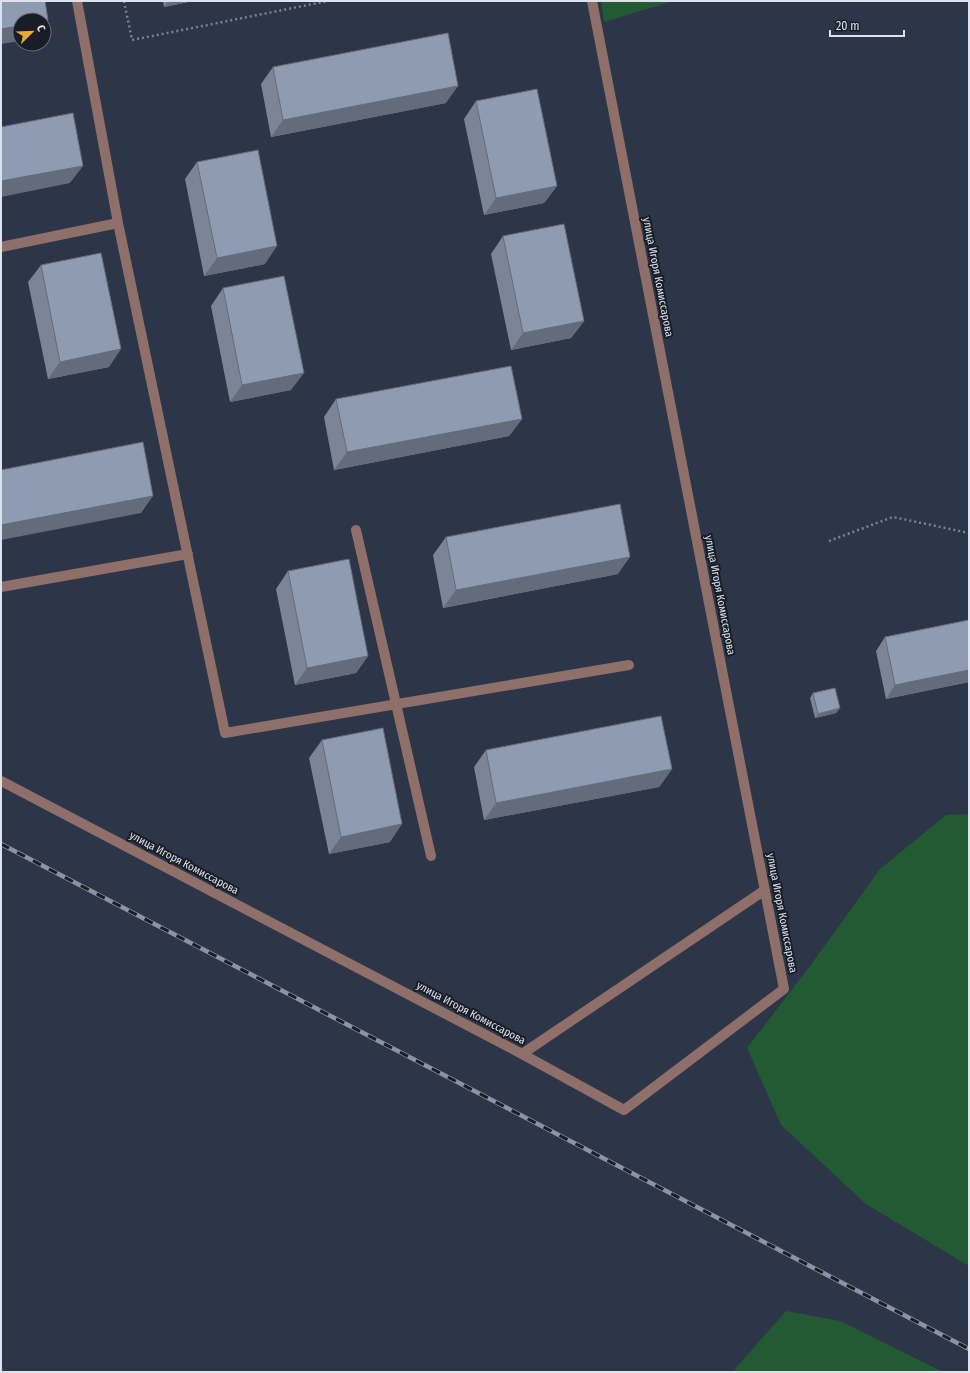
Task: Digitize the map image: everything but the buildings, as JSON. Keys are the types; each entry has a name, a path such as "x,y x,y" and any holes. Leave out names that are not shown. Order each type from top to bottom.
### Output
{"street":[{"path":"76,1 118,223 225,733 629,665"},
{"name":"улица Игоря Комиссарова","path":"1,781 522,1054 624,1110 784,989 592,1"},
{"path":"1,247 118,223"},
{"path":"356,530 431,856"},
{"path":"1,587 188,554"},
{"path":"522,1054 765,890"}],"path":[{"path":"124,1 132,40 328,1"},
{"path":"829,541 892,517 969,533"}],"green space":[{"path":"601,1 673,1 604,22"},
{"path":"969,814 969,1266 866,1204 781,1125 747,1048 810,966 880,869 946,815"},
{"path":"786,1311 840,1321 943,1372 736,1372 734,1370"}],"railway":[{"path":"1,844 969,1349"}]}
